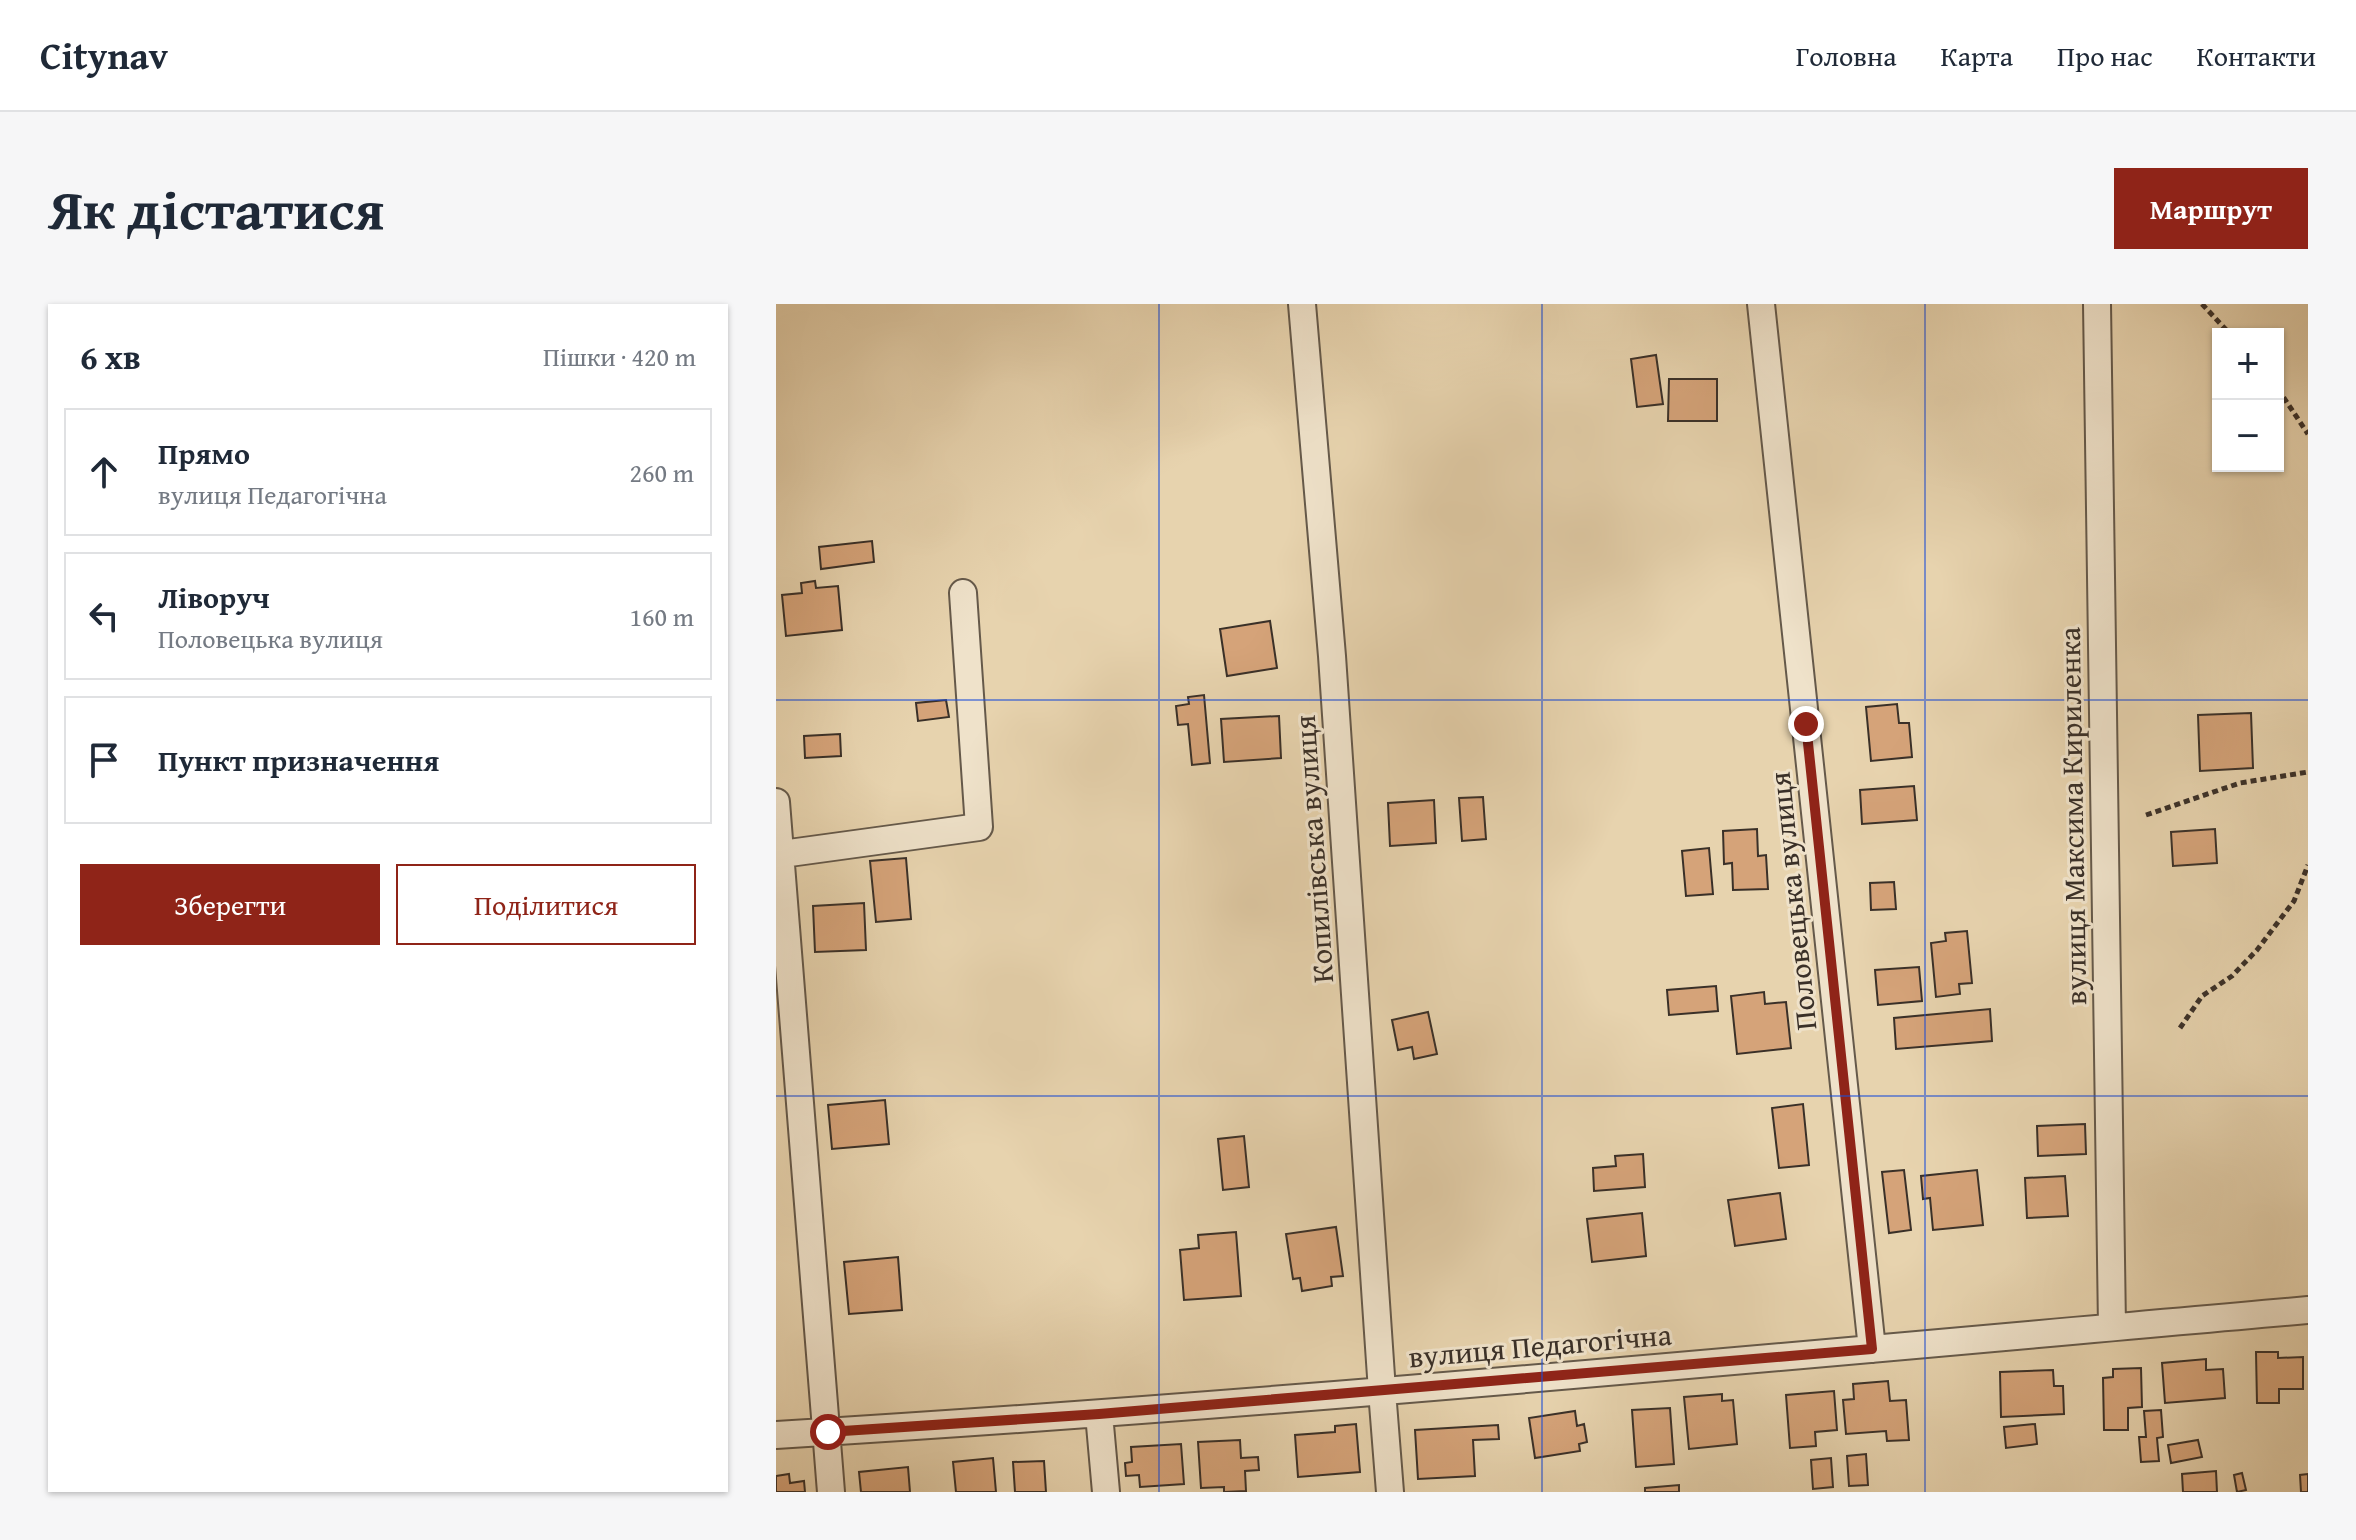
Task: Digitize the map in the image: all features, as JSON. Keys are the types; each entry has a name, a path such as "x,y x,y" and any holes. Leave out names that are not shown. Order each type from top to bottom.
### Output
{"street":[{"name":"Копилівська вулиця","path":"1302,304 1332,656 1390,1492"},
{"name":"Половецька вулиця","path":"1761,304 1872,1349"},
{"name":"вулиця Максима Кириленка","path":"2097,304 2112,1327"},
{"path":"782,854 979,827 963,593"},
{"path":"776,802 831,1492"},
{"name":"вулиця Педагогічна","path":"776,1435 1099,1414 1382,1391 2308,1310"},
{"path":"1099,1414 1106,1492"}],"path":[{"path":"2202,304 2224,328"},
{"path":"2284,398 2308,434"},
{"path":"2146,815 2240,783 2308,772"},
{"path":"2180,1028 2202,996 2232,976 2257,950 2294,901 2308,865"}],"building":[{"path":"1656,355 1663,404 1637,407 1631,359"},
{"path":"1669,379 1717,379 1717,421 1668,421"},
{"path":"872,541 874,562 821,569 819,547"},
{"path":"815,581 816,588 838,586 842,630 786,636 782,595 802,593 801,583"},
{"path":"1270,621 1277,668 1227,676 1220,629"},
{"path":"1204,695 1210,763 1192,765 1188,724 1178,725 1176,706 1189,704 1188,697"},
{"path":"946,700 949,717 918,721 916,703"},
{"path":"1897,704 1899,723 1909,723 1912,757 1871,761 1866,707"},
{"path":"2251,713 2253,768 2200,771 2198,715"},
{"path":"1279,716 1281,758 1224,762 1221,719"},
{"path":"840,734 841,756 805,758 804,736"},
{"path":"1914,786 1917,820 1862,824 1860,790"},
{"path":"1483,797 1486,839 1462,841 1459,798"},
{"path":"1434,800 1436,843 1390,846 1388,803"},
{"path":"1757,829 1758,856 1766,855 1768,889 1733,890 1732,863 1724,864 1723,831"},
{"path":"2215,829 2217,863 2173,866 2171,832"},
{"path":"1709,848 1713,894 1686,896 1682,851"},
{"path":"906,858 911,919 876,922 870,861"},
{"path":"1894,882 1896,909 1871,910 1870,883"},
{"path":"864,903 866,950 815,952 813,906"},
{"path":"1967,931 1972,983 1959,984 1960,994 1936,997 1931,943 1946,941 1945,933"},
{"path":"1919,967 1922,1001 1878,1005 1875,970"},
{"path":"1716,986 1718,1011 1669,1015 1667,990"},
{"path":"1764,992 1765,1004 1786,1002 1791,1048 1737,1054 1731,996"},
{"path":"1990,1009 1992,1041 1896,1049 1894,1018"},
{"path":"1428,1012 1437,1054 1414,1059 1412,1047 1398,1050 1392,1020"},
{"path":"885,1100 889,1144 832,1149 828,1105"},
{"path":"1803,1104 1809,1165 1779,1168 1772,1108"},
{"path":"2085,1124 2086,1154 2038,1156 2037,1126"},
{"path":"1244,1136 1249,1187 1223,1190 1218,1139"},
{"path":"1643,1154 1645,1187 1594,1191 1593,1168 1616,1166 1615,1156"},
{"path":"1904,1170 1911,1230 1889,1233 1882,1172"},
{"path":"1977,1170 1983,1225 1933,1230 1930,1198 1923,1199 1921,1176"},
{"path":"2065,1176 2068,1216 2027,1218 2025,1178"},
{"path":"1780,1193 1786,1239 1735,1246 1728,1200"},
{"path":"1642,1213 1646,1256 1592,1262 1587,1219"},
{"path":"1336,1227 1343,1276 1331,1277 1332,1286 1302,1291 1300,1278 1293,1279 1286,1234"},
{"path":"1236,1232 1241,1296 1184,1300 1180,1250 1199,1248 1198,1235"},
{"path":"898,1257 902,1310 849,1314 844,1262"},
{"path":"2256,1352 2278,1352 2278,1358 2303,1357 2303,1389 2279,1389 2279,1403 2257,1403"},
{"path":"2206,1359 2206,1370 2223,1369 2225,1398 2165,1403 2162,1363"},
{"path":"2141,1368 2142,1407 2128,1408 2128,1430 2104,1430 2103,1378 2113,1377 2113,1369"},
{"path":"2053,1370 2054,1386 2063,1386 2064,1414 2001,1417 2000,1372"},
{"path":"1888,1381 1890,1401 1906,1400 1909,1440 1887,1441 1886,1431 1846,1434 1843,1400 1854,1399 1853,1384"},
{"path":"1834,1391 1837,1430 1815,1432 1816,1446 1790,1448 1786,1395"},
{"path":"1722,1394 1722,1401 1733,1400 1737,1444 1689,1449 1684,1397"},
{"path":"1670,1408 1674,1464 1636,1467 1632,1410"},
{"path":"2161,1410 2163,1437 2157,1438 2159,1461 2141,1462 2139,1437 2146,1437 2144,1411"},
{"path":"1575,1411 1577,1426 1584,1424 1587,1442 1579,1444 1580,1451 1535,1458 1529,1418"},
{"path":"1356,1424 1360,1472 1298,1477 1295,1435 1335,1432 1335,1426"},
{"path":"2035,1424 2037,1444 2006,1448 2004,1427"},
{"path":"1498,1425 1499,1439 1473,1440 1475,1476 1418,1479 1415,1430"},
{"path":"1240,1440 1241,1458 1258,1457 1259,1470 1245,1471 1246,1491 1224,1492 1224,1487 1201,1488 1198,1442"},
{"path":"2198,1440 2202,1457 2171,1463 2168,1445"},
{"path":"1181,1444 1184,1484 1140,1487 1139,1475 1126,1476 1125,1463 1132,1462 1131,1447"},
{"path":"1866,1454 1868,1485 1849,1486 1847,1456"},
{"path":"993,1458 996,1492 956,1492 953,1462"},
{"path":"1831,1458 1833,1487 1813,1489 1811,1460"},
{"path":"1044,1461 1046,1492 1015,1492 1013,1462"},
{"path":"908,1467 910,1492 861,1492 859,1472"},
{"path":"2216,1471 2217,1492 2183,1492 2182,1474"},
{"path":"2242,1473 2246,1490 2237,1492 2234,1475"},
{"path":"789,1474 790,1483 804,1481 805,1492 776,1492 776,1476"},
{"path":"2308,1474 2308,1492 2301,1492 2300,1475"},
{"path":"1679,1485 1679,1492 1645,1492 1645,1488"}],"route":[{"path":"828,1432 1099,1414 1872,1349 1806,724"}]}
